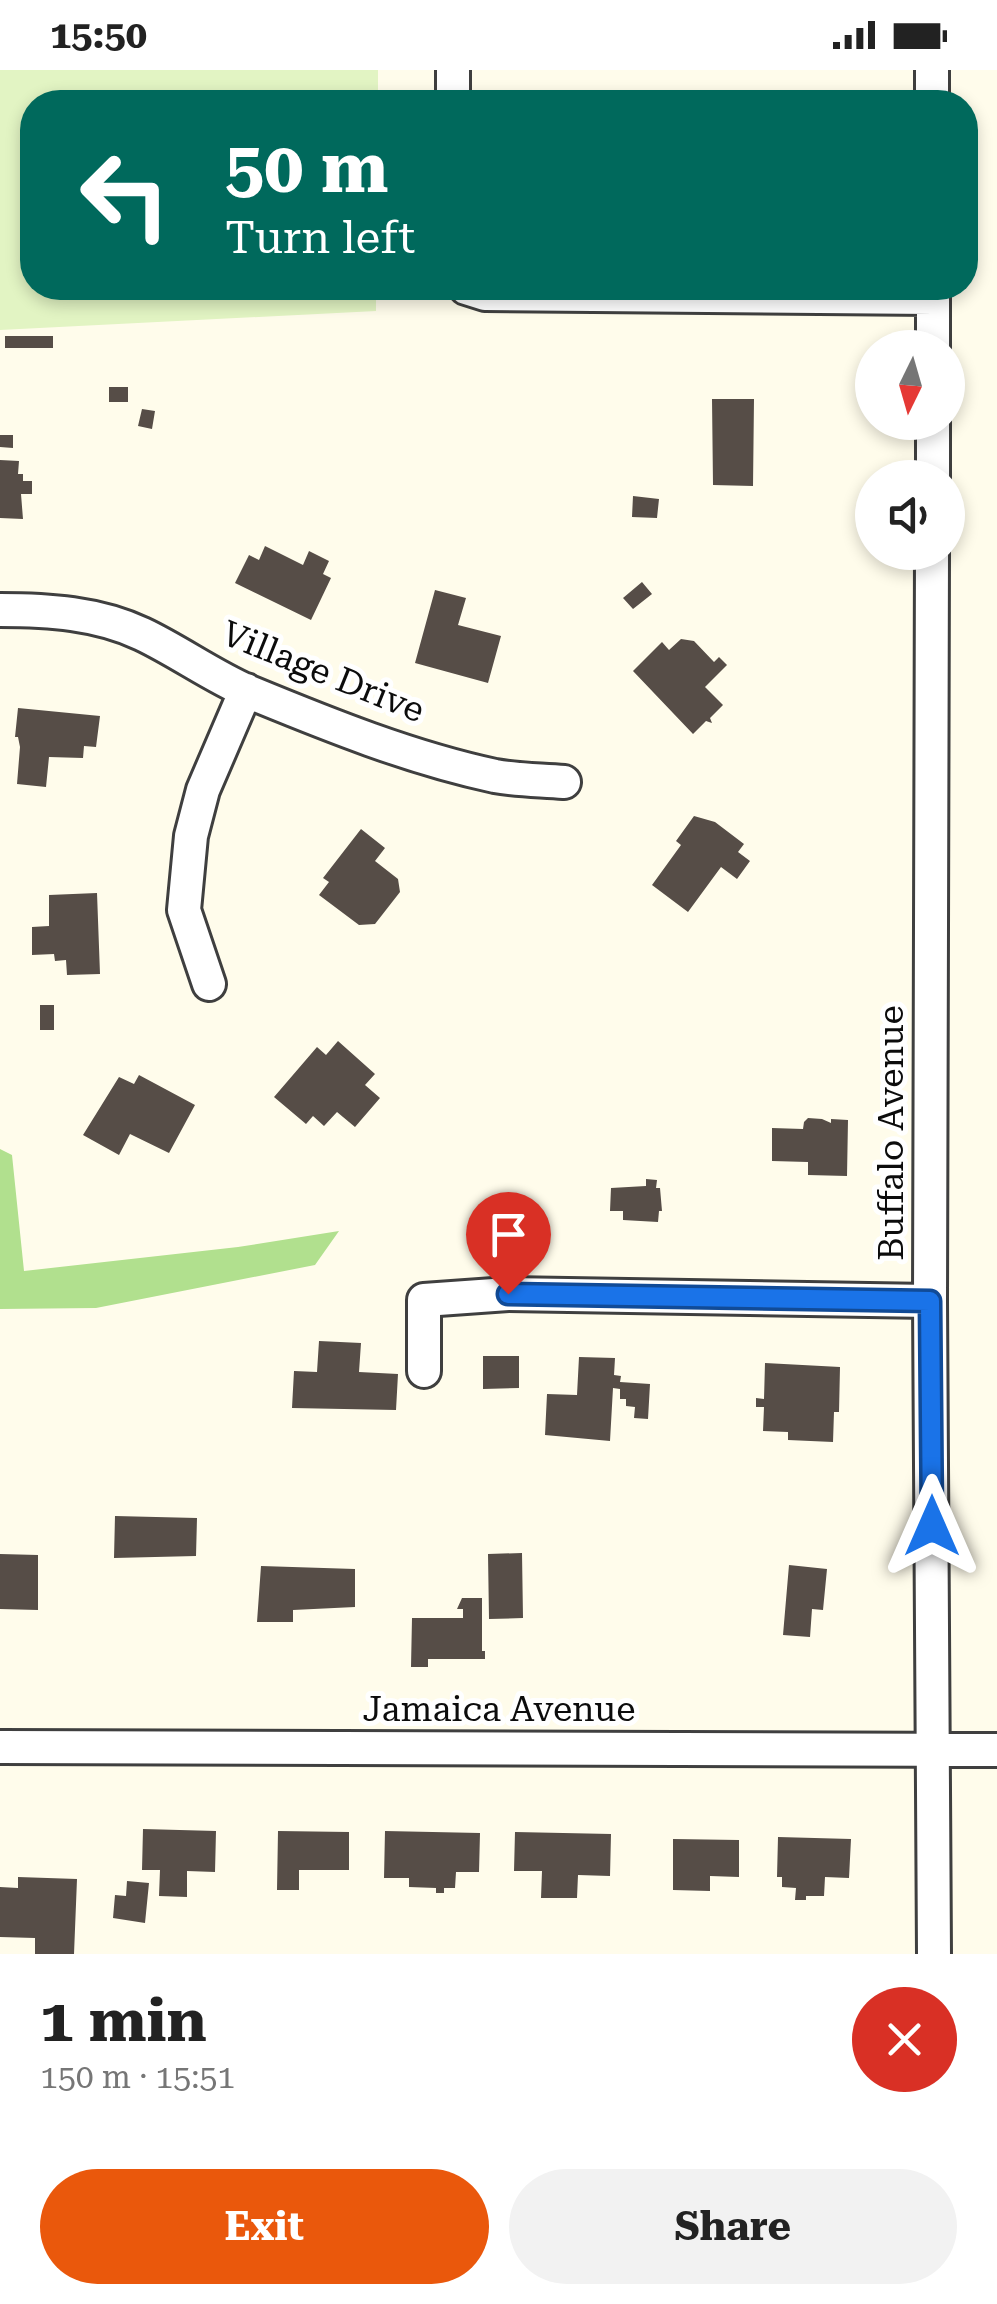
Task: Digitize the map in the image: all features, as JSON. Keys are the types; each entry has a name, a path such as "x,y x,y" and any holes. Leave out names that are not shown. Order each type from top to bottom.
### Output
{"street":[{"path":"933,300 933,330"},
{"name":"Buffalo Avenue","path":"932,570 930,1301 934,1954"},
{"name":"Village Drive","path":"0,610 75,614 106,620 140,633 246,690 431,760 499,777 564,782"},
{"path":"209,984 184,910 191,836 203,790 246,690"},
{"path":"424,1372 424,1300 508,1294 930,1301"},
{"name":"Jamaica Avenue","path":"0,1747 997,1750"}],"green space":[{"path":"0,70 378,70 378,90 20,90 20,300 376,300 376,311 0,330"},
{"path":"0,1149 12,1155 24,1271 238,1247 339,1231 315,1265 96,1308 0,1309"}],"building":[{"path":"5,336 53,336 53,348 5,348"},
{"path":"109,387 128,387 128,402 109,402"},
{"path":"712,399 754,399 753,486 713,485"},
{"path":"142,409 155,411 152,429 138,426"},
{"path":"0,435 13,435 13,448 0,447"},
{"path":"0,460 19,461 18,474 23,474 23,481 32,481 32,494 21,494 23,519 0,518"},
{"path":"633,496 659,499 657,518 632,517"},
{"path":"265,546 303,565 309,551 329,561 323,574 331,578 311,620 235,583 249,555 259,560"},
{"path":"642,582 652,594 633,609 623,598"},
{"path":"435,590 466,598 458,625 501,636 488,683 415,663"},
{"path":"681,639 694,641 714,662 719,657 727,665 705,687 723,705 710,718 712,723 706,721 693,734 633,671 662,642 669,650"},
{"path":"18,708 100,716 96,747 84,746 83,758 49,757 46,787 17,784"},
{"path":"694,816 715,822 744,844 738,852 750,861 737,879 721,867 688,912 652,885 681,845 676,841"},
{"path":"361,829 385,848 375,861 398,879 400,892 375,924 359,925 319,895 329,882 323,878"},
{"path":"97,893 100,974 67,975 66,960 55,961 54,954 32,955 32,927 49,926 49,895"},
{"path":"40,1005 54,1005 54,1030 40,1030"},
{"path":"338,1041 375,1074 365,1085 380,1098 355,1127 337,1112 324,1126 313,1116 306,1124 274,1097 317,1047 326,1055"},
{"path":"139,1075 195,1105 169,1153 130,1134 119,1155 83,1135 119,1077 134,1084"},
{"path":"808,1118 831,1123 831,1119 848,1120 847,1176 808,1175 808,1162 772,1161 772,1128 803,1129"},
{"path":"646,1179 657,1180 656,1188 660,1188 662,1211 658,1222 623,1220 623,1211 610,1211 611,1188 646,1186"},
{"path":"319,1341 361,1343 359,1372 398,1374 396,1410 292,1408 294,1371 317,1372"},
{"path":"483,1356 519,1356 519,1388 483,1389"},
{"path":"579,1357 615,1358 614,1375 621,1376 620,1382 650,1384 648,1419 634,1418 635,1407 626,1406 626,1399 620,1399 620,1389 613,1388 610,1441 545,1435 547,1394 577,1395"},
{"path":"765,1363 840,1367 839,1412 834,1412 833,1442 788,1440 788,1432 763,1431 764,1407 756,1407 756,1398 764,1399"},
{"path":"115,1516 197,1518 196,1556 114,1558"},
{"path":"522,1553 523,1618 489,1619 488,1554"},
{"path":"0,1554 38,1555 38,1610 0,1609"},
{"path":"789,1565 827,1569 823,1610 812,1609 810,1637 783,1635"},
{"path":"261,1566 355,1569 355,1607 293,1610 293,1622 257,1622"},
{"path":"462,1598 482,1598 485,1659 428,1659 428,1667 411,1667 412,1618 463,1618 463,1609 457,1609"},
{"path":"143,1829 216,1831 215,1872 187,1871 187,1897 159,1896 160,1870 142,1870"},
{"path":"278,1831 349,1832 349,1870 299,1870 299,1890 277,1890"},
{"path":"385,1831 480,1833 479,1872 456,1872 455,1888 444,1888 444,1893 436,1893 436,1888 409,1887 409,1878 384,1878"},
{"path":"515,1832 611,1834 610,1876 578,1875 577,1898 541,1898 542,1871 514,1871"},
{"path":"778,1837 851,1839 849,1878 825,1877 824,1896 795,1900 796,1888 782,1887 782,1877 777,1877"},
{"path":"673,1839 739,1840 739,1877 710,1876 710,1891 673,1890"},
{"path":"18,1877 77,1879 74,1954 35,1954 35,1938 0,1937 0,1887 18,1888"},
{"path":"127,1881 149,1883 145,1923 113,1918 115,1895 126,1896"}],"route":[{"path":"508,1294 930,1301 932,1526"}]}
